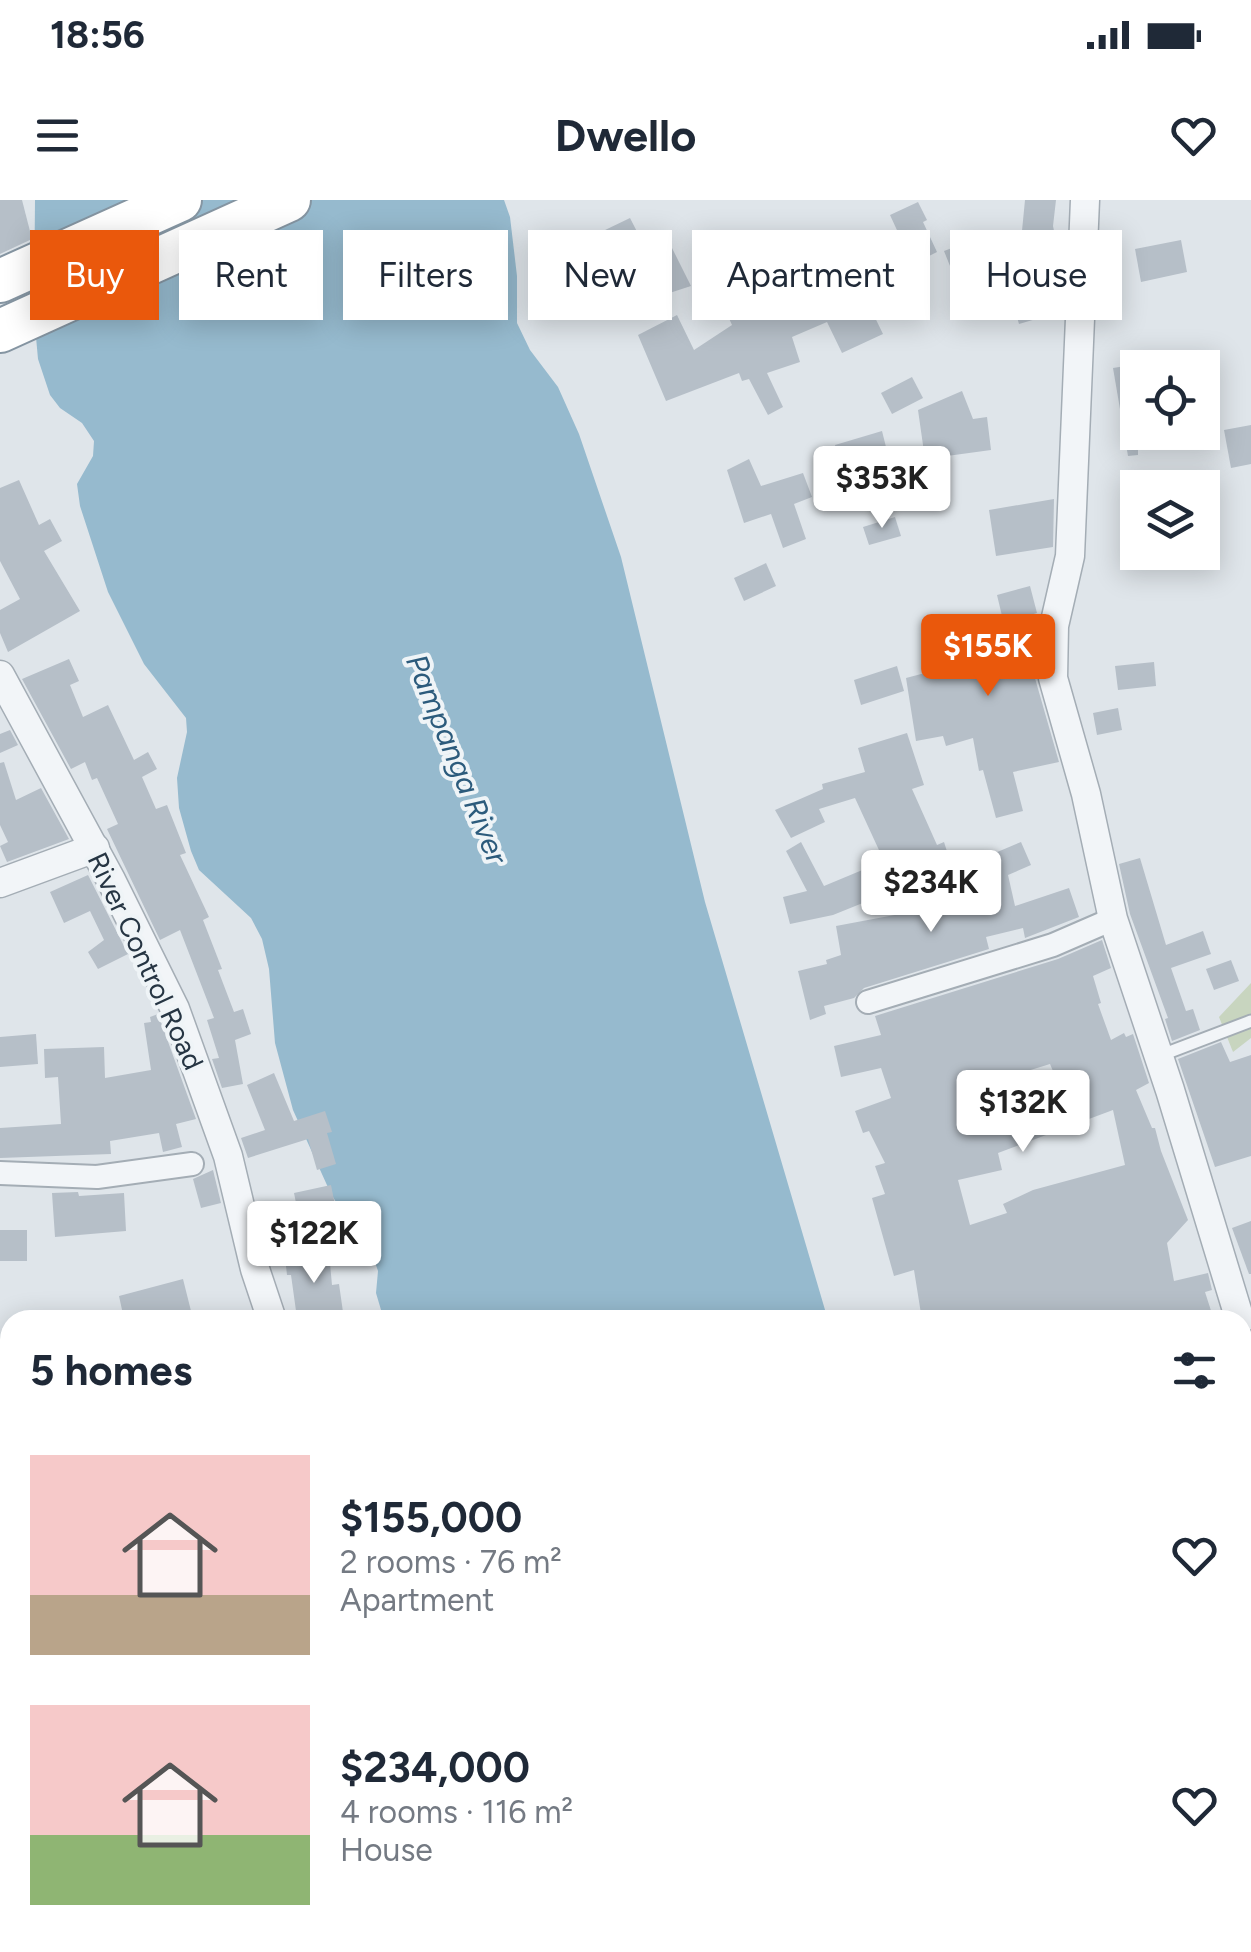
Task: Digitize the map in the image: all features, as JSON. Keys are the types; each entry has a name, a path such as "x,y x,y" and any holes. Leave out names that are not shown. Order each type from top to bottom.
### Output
{"highway":[{"path":"0,281 180,200"},
{"path":"0,331 289,200"}],"street":[{"path":"1085,200 1070,556 1054,626 1053,678 1086,794 1113,919 1237,1310"},
{"name":"River Control Road","path":"0,675 95,848 182,1026 228,1156 269,1310"},
{"path":"0,883 95,848"},
{"path":"868,1002 1053,945 1113,919"},
{"path":"0,1173 97,1177 192,1164"}],"lane":[{"path":"1159,1056 1251,1021"}],"green space":[{"path":"1251,983 1251,1038 1233,1052 1219,1017"}],"water":[{"name":"Pampanga River","path":"35,200 504,200 510,217 517,276 517,323 530,350 558,387 579,434 621,557 705,902 825,1310 381,1310 375,1262 354,1221 331,1194 293,1110 275,1043 269,969 262,939 251,918 199,870 191,851 179,808 177,778 187,732 186,718 144,664 108,592 80,506 77,484 93,456 94,441 82,423 60,408 50,395 38,359 34,320 159,320 159,230 35,230"}],"building":[{"path":"0,200 22,200 30,240 0,254"},
{"path":"1025,200 1056,200 1054,230 1022,230"},
{"path":"918,202 927,220 923,222 927,230 897,230 890,215"},
{"path":"630,218 636,230 605,230"},
{"path":"930,237 937,252 930,256"},
{"path":"1181,240 1187,272 1141,282 1135,249"},
{"path":"672,248 691,286 672,292"},
{"path":"677,315 694,350 732,325 730,320 876,320 883,334 842,353 827,322 792,337 800,362 767,373 783,407 768,415 749,379 742,381 739,373 666,401 638,335"},
{"path":"1120,367 1120,409 1113,368"},
{"path":"912,377 923,398 892,414 881,393"},
{"path":"962,391 973,419 987,417 991,450 925,459 918,410"},
{"path":"1251,425 1251,464 1231,468 1224,430"},
{"path":"882,431 887,451 840,464 835,445"},
{"path":"749,459 761,486 803,473 812,497 794,504 806,539 783,548 771,514 744,523 727,470"},
{"path":"19,480 39,525 50,519 62,541 44,551 80,611 8,652 0,633 0,610 20,599 0,561 0,488"},
{"path":"1054,499 1053,547 996,556 989,510"},
{"path":"895,517 901,536 869,545 863,527"},
{"path":"766,563 776,586 744,601 734,578"},
{"path":"1030,586 1037,613 1018,619 1059,762 1013,772 1023,811 996,818 983,770 979,771 973,738 946,746 943,736 916,741 906,678 944,668 935,633 1002,616 997,595"},
{"path":"69,659 79,681 70,685 83,717 108,705 134,760 148,752 157,769 142,777 156,809 167,805 186,853 180,855 209,917 203,920 222,969 218,970 234,1012 243,1009 251,1034 235,1040 243,1084 222,1088 212,1059 219,1058 207,1020 214,1018 180,930 160,940 107,829 118,824 97,778 92,780 85,762 71,769 22,679"},
{"path":"1154,662 1156,686 1118,690 1115,666"},
{"path":"897,666 904,691 861,705 854,680"},
{"path":"1118,708 1122,730 1097,735 1093,713"},
{"path":"10,730 18,745 0,753 0,734"},
{"path":"907,733 924,785 912,789 937,845 944,842 952,867 833,915 790,924 783,897 807,891 786,851 801,842 824,886 884,861 855,798 819,809 825,822 791,838 775,810 823,789 822,784 865,772 858,748"},
{"path":"4,762 16,800 41,788 69,839 7,862 0,846 8,842 0,825 0,763"},
{"path":"1021,842 1031,865 1008,875 1015,906 1069,888 1079,917 1025,938 1023,928 986,937 989,949 864,988 854,998 824,1006 826,1014 810,1020 798,971 827,964 826,960 841,955 836,926 937,907 938,914 992,899 976,861"},
{"path":"1140,858 1166,945 1203,931 1211,954 1171,968 1186,1011 1193,1009 1200,1030 1172,1041 1165,1019 1168,1018 1130,914 1119,864"},
{"path":"88,875 128,954 98,969 88,952 104,940 90,911 64,923 50,892"},
{"path":"1102,940 1111,968 1093,976 1101,1003 1098,1004 1111,1040 1124,1033 1126,1037 1133,1034 1149,1083 1136,1090 1155,1128 1188,1220 1167,1243 1174,1281 1208,1273 1212,1290 1205,1292 1211,1310 920,1310 914,1270 894,1276 872,1198 885,1194 875,1166 885,1163 869,1131 863,1133 855,1111 891,1098 881,1068 841,1077 834,1046 881,1035 875,1016 1058,959","holes":["1050,1064 1066,1102 1009,1121 995,1081","1113,1110 1125,1165 1033,1190 1003,1204 1007,1213 970,1225 958,1180 1002,1170 998,1153"]},
{"path":"1231,960 1239,981 1214,990 1206,969"},
{"path":"158,1014 196,1119 176,1124 182,1147 163,1152 159,1133 110,1141 111,1154 0,1158 0,1128 61,1124 58,1077 45,1078 44,1049 104,1047 105,1078 151,1070 144,1023"},
{"path":"36,1034 38,1064 0,1067 0,1037"},
{"path":"1221,1042 1230,1062 1251,1055 1251,1156 1215,1167 1178,1059"},
{"path":"274,1073 294,1121 325,1111 336,1164 317,1170 308,1139 248,1158 241,1138 265,1130 247,1085"},
{"path":"213,1170 221,1203 201,1208 193,1179"},
{"path":"331,1185 335,1205 298,1213 294,1193"},
{"path":"78,1192 79,1196 124,1193 126,1231 55,1237 52,1193"},
{"path":"292,1205 294,1221 276,1224 274,1207"},
{"path":"1251,1221 1251,1274 1249,1274 1232,1228"},
{"path":"0,1230 27,1230 27,1261 0,1261"},
{"path":"329,1253 332,1285 339,1284 343,1310 296,1310 285,1257"},
{"path":"183,1279 191,1310 122,1310 119,1296"}]}
